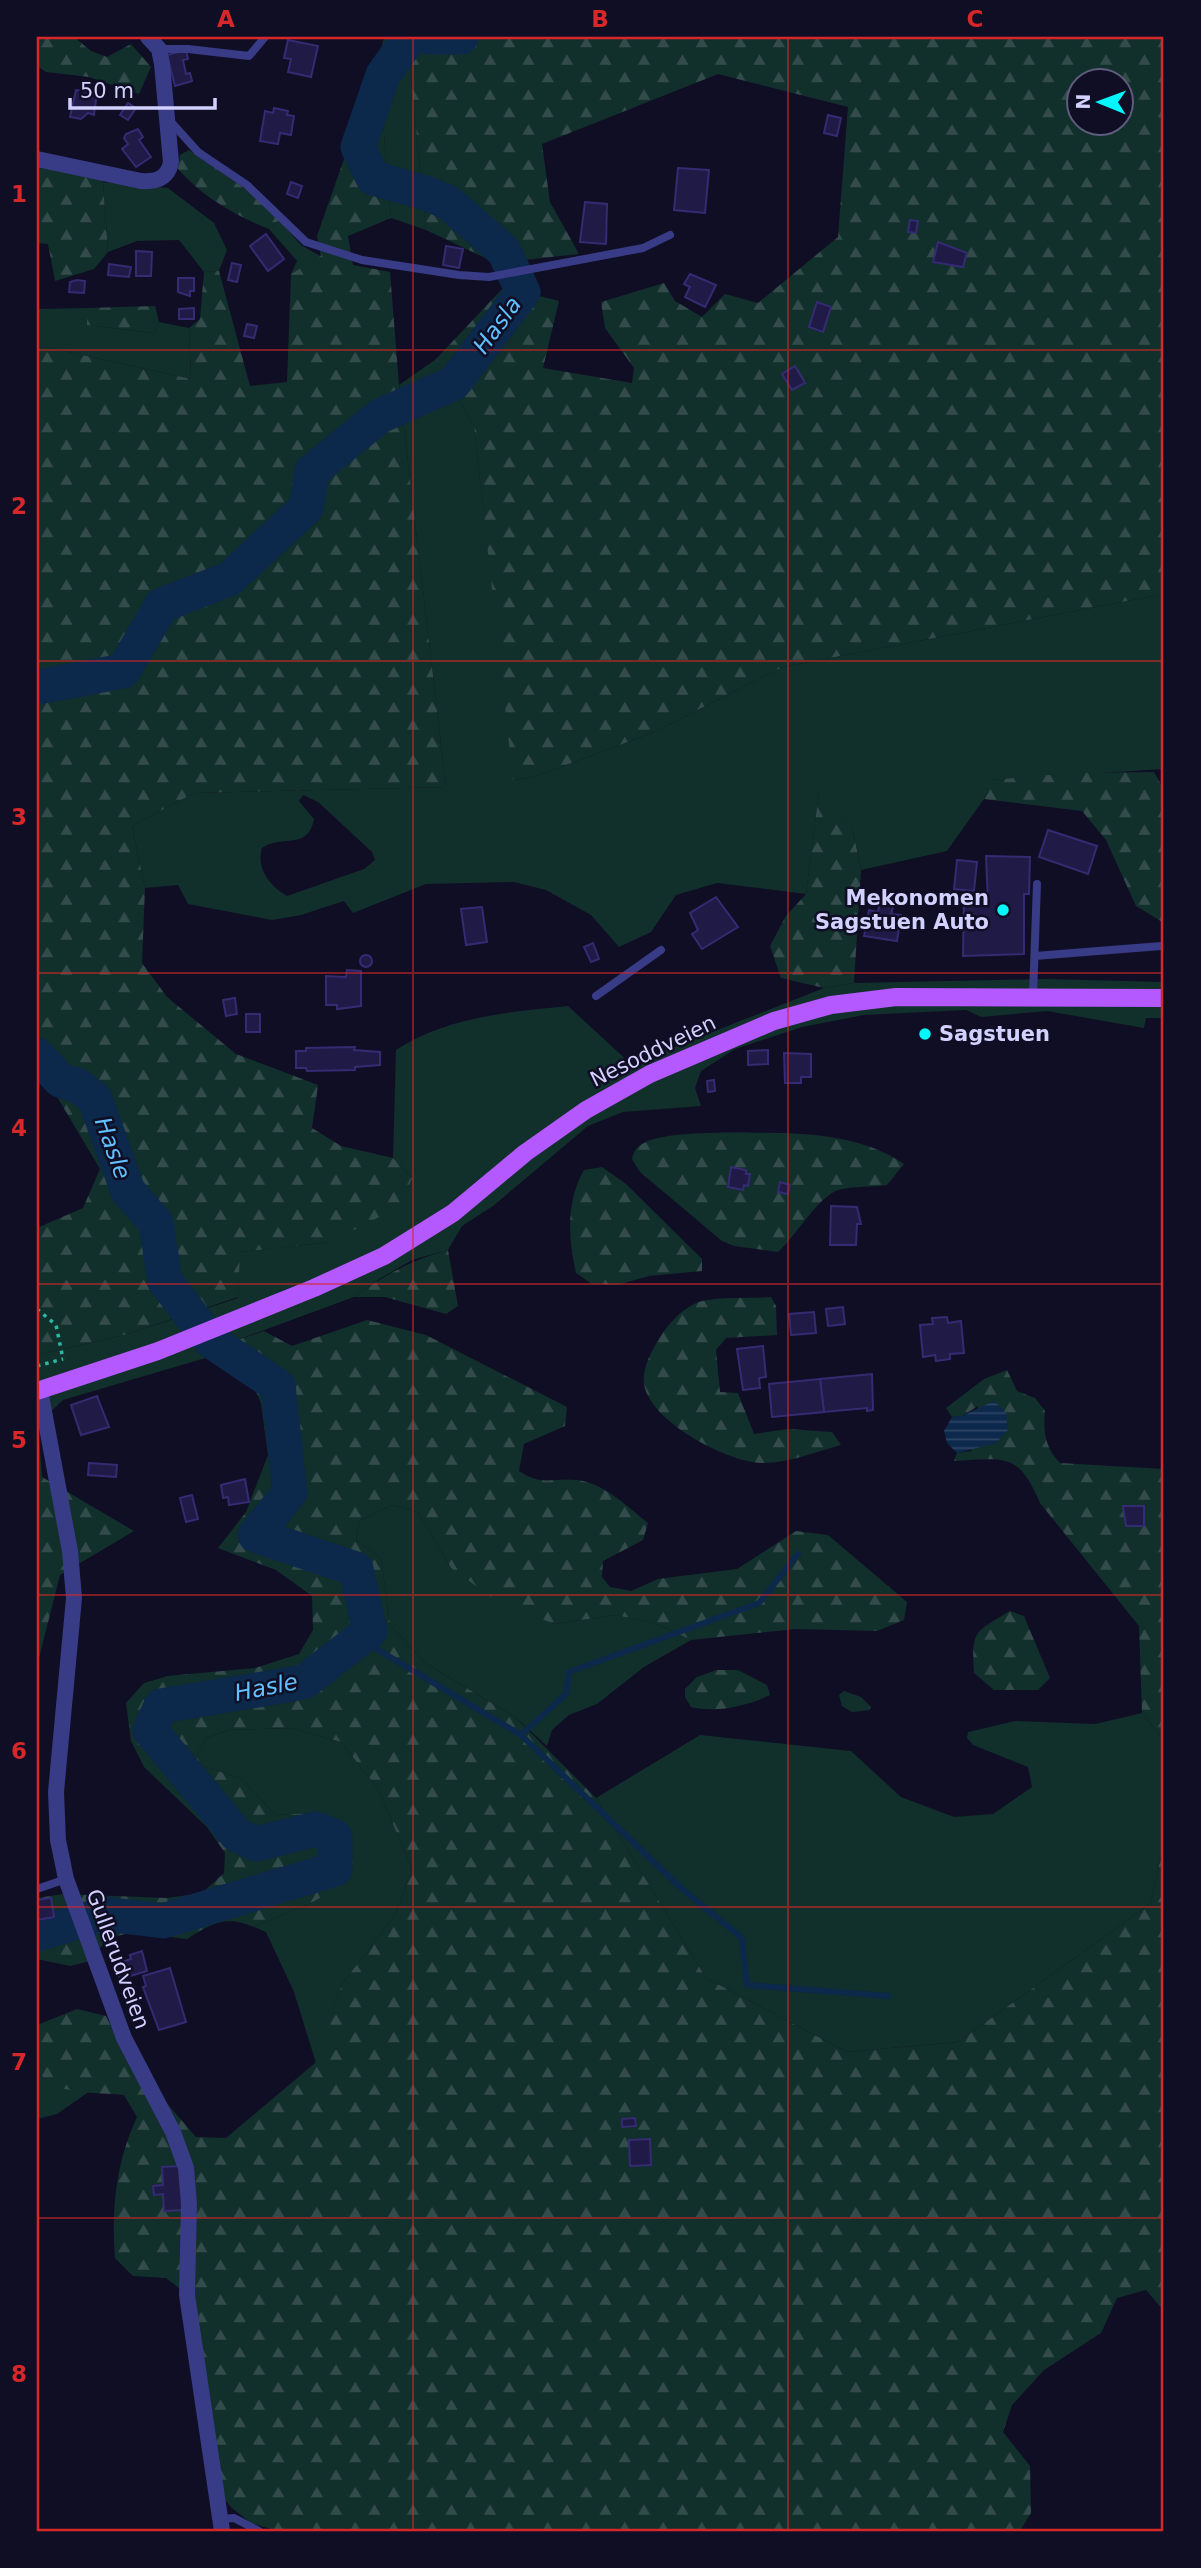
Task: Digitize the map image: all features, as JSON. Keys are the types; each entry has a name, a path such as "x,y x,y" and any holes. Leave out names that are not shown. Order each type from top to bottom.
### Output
{"main road":[{"name":"Nesoddveien","path":"39,1391 94,1374 353,1272 418,1238 586,1110 650,1074 725,1040 808,1010 856,1001 1033,995 1164,998"}],"street":[{"path":"37,159 149,181 161,179 170,169 166,117 153,43"},
{"name":"Gullerudveien","path":"39,1391 71,1551 75,1598 56,1792 58,1840 66,1879 124,2038 173,2132 186,2168 189,2204 187,2295 222,2525"}],"lane":[{"path":"153,43 249,56 265,37"},
{"path":"166,117 198,152 247,185 292,231 314,247 362,260 489,277 643,248 670,236"},
{"path":"1033,995 1037,884"},
{"path":"1035,956 1161,946"},
{"path":"596,996 662,950"},
{"path":"37,1889 66,1879"},
{"path":"222,2525 234,2518 259,2531"}],"path":[{"path":"37,1309 56,1325 64,1359"}],"green space":[{"path":"37,37 74,37 91,51 107,57 131,44 151,67 139,94 89,77 46,72 37,66"},
{"path":"384,37 407,37 426,230 391,218 378,62"},
{"path":"407,37 1164,37 1164,594 783,667 652,733 534,777 513,780 474,426 436,359 504,287 559,301 543,368 632,383 634,368 605,328 601,302 664,283 675,301 702,317 725,294 758,303 838,237 848,107 718,74 542,144 550,202 579,254 496,263 426,230"},
{"path":"378,62 391,218 348,236 353,265 390,272 399,385 446,787 194,793 132,826 145,888 142,963 167,997 236,1054 318,1085 312,1128 341,1146 393,1158 412,1178 400,1206 331,1242 240,1252 238,1297 124,1335 37,1355 37,1228 83,1208 100,1169 37,1063 37,345 191,379 189,328 200,319 204,272 219,271 250,386 287,382 291,274 321,256 317,236"},
{"path":"189,150 247,190 279,220 269,229 244,218 197,188 178,169 180,155"},
{"path":"37,156 96,167 103,182 108,252 94,269 55,281 48,244 37,243"},
{"path":"103,182 168,188 214,223 227,250 219,271 204,272 179,240 137,241 108,252"},
{"path":"279,220 301,245 322,257 291,274 297,261 269,229"},
{"path":"155,306 159,322 154,333 87,325 87,308"},
{"path":"87,308 88,325 154,333 159,322 189,328 191,379 37,345 37,309"},
{"path":"436,359 474,426 514,780 534,777 652,733 783,667 1164,594 1164,769 991,780 984,799 947,851 861,870 852,826 819,792 806,894 717,883 676,895 651,932 619,947 591,915 546,890 514,882 426,884 353,913 344,901 301,915 272,920 188,904 178,885 145,888 132,826 194,793 446,787 399,385","holes":["303,795 318,802 372,852 375,860 364,869 287,896 266,876 261,863 262,848 300,839 306,835 314,819 299,801"]},
{"path":"1154,772 1164,790 1164,923 1136,906 1106,840 1082,811 984,799 990,780 1074,773"},
{"path":"819,791 852,826 861,870 854,983 824,988 781,978 770,946 786,916 806,894"},
{"path":"1046,979 1164,982 1164,1018 1146,1018 1144,1028 1047,1011 981,1017 966,1010 864,1015 802,1027 735,1049 701,1071 695,1088 701,1106 623,1112 588,1126 493,1206 462,1226 448,1250 412,1260 354,1297 226,1344 219,1354 63,1400 37,1425 37,1355 124,1335 238,1298 239,1252 331,1242 412,1178 393,1158 396,1050 415,1039 457,1023 479,1018 568,1006 631,1064 824,988 854,983"},
{"path":"785,1133 847,1140 877,1149 904,1164 887,1185 844,1189 831,1194 815,1208 778,1252 734,1246 722,1241 640,1172 632,1159 641,1145 672,1136"},
{"path":"602,1167 626,1184 702,1259 702,1271 649,1276 617,1285 592,1284 576,1273 570,1233 574,1194 584,1170"},
{"path":"448,1250 458,1306 446,1314 385,1297 354,1297 399,1269"},
{"path":"771,1297 776,1306 777,1335 726,1338 716,1350 720,1392 738,1393 754,1434 788,1429 832,1432 841,1445 797,1458 763,1463 722,1452 688,1435 672,1423 649,1398 644,1384 644,1372 659,1339 672,1322 689,1307 710,1299"},
{"path":"367,1320 426,1335 567,1407 565,1426 524,1444 519,1471 535,1479 577,1480 597,1486 648,1523 643,1540 603,1561 602,1577 610,1587 631,1591 658,1579 737,1569 796,1531 828,1535 907,1602 904,1620 877,1631 796,1629 691,1640 655,1623 615,1615 554,1624 494,1599 451,1568 418,1512 392,1505 359,1521 356,1540 381,1558 390,1625 425,1663 515,1717 596,1798 706,1978 847,2052 958,2042 1151,1903 1164,1841 1164,2311 1146,2290 1117,2298 1101,2333 1044,2370 1012,2405 1003,2432 1030,2466 1031,2513 1020,2531 278,2531 251,2523 232,2508 210,2483 180,2289 166,2278 133,2276 115,2258 117,2186 124,2151 137,2117 124,2095 60,2088 41,2075 37,2064 37,2025 77,2009 106,2016 125,2055 196,2137 226,2138 315,2063 342,1984 395,1915 412,1869 378,1789 341,1742 291,1728 228,1730 206,1738 197,1755 200,1765 242,1779 275,1815 308,1813 328,1817 341,1831 353,1862 342,1885 311,1903 254,1927 244,1923 219,1922 187,1939 145,1933 121,1935 100,1948 90,1961 70,1966 37,1959 37,1898 63,1894 167,1898 202,1893 224,1873 225,1853 207,1827 144,1767 131,1741 126,1703 144,1683 168,1676 255,1668 299,1654 313,1630 312,1596 276,1570 218,1548 246,1512 268,1455 261,1403 252,1382 219,1354 226,1344 264,1331 292,1346"},
{"path":"1007,1370 1017,1391 1035,1398 1045,1411 1046,1439 1060,1463 1164,1469 1164,1740 1142,1713 1139,1626 1040,1503 1032,1486 1016,1466 985,1459 954,1461 957,1453 971,1451 978,1406 962,1416 952,1417 946,1408 984,1379"},
{"path":"38,1424 42,1477 134,1531 60,1575 37,1666"},
{"path":"392,1505 418,1512 451,1568 554,1624 615,1615 655,1623 691,1640 644,1667 597,1704 569,1715 552,1730 547,1746 515,1717 425,1663 390,1625 381,1558 356,1540 359,1521"},
{"path":"1010,1611 1024,1616 1050,1678 1038,1690 994,1690 974,1673 973,1648 978,1634"},
{"path":"717,1670 738,1670 767,1685 770,1695 732,1707 691,1707 685,1697 685,1689 697,1677"},
{"path":"844,1691 861,1697 871,1707 869,1710 852,1712 842,1706 839,1695"},
{"path":"1142,1713 1164,1740 1164,1841 1151,1903 958,2042 847,2052 706,1978 596,1798 700,1735 851,1751 901,1797 954,1817 993,1814 1032,1787 1028,1767 973,1745 967,1738 968,1732 1015,1721 1095,1724"},
{"path":"291,1728 341,1742 378,1789 412,1869 395,1915 342,1984 316,2063 294,1992 266,1932 254,1927 311,1903 353,1862 341,1831 328,1817 308,1813 275,1815 242,1779 200,1765 197,1755 206,1738 228,1730"},
{"path":"37,2065 46,2079 58,2086 90,2091 57,2114 37,2119"}],"water":[{"path":"994,1401 1006,1413 1008,1430 996,1443 957,1453 947,1443 944,1431 952,1417 962,1416"}],"building":[{"path":"288,40 318,46 311,77 288,72 291,59 284,58"},
{"path":"186,50 188,59 183,60 186,74 190,73 192,81 175,86 167,55"},
{"path":"86,83 98,85 94,115 88,113 81,119 70,117 76,90 84,91"},
{"path":"128,103 136,108 128,120 120,115"},
{"path":"274,108 288,111 287,115 294,116 291,135 280,133 278,144 260,141 265,111 273,113"},
{"path":"828,115 841,118 837,136 824,133"},
{"path":"138,129 143,137 139,140 151,157 136,167 122,149 128,144 124,138 126,134"},
{"path":"678,168 709,170 705,213 674,210"},
{"path":"291,182 302,186 298,198 287,194"},
{"path":"585,202 607,204 606,244 580,242"},
{"path":"910,220 918,221 916,233 908,232"},
{"path":"266,234 284,259 268,271 250,246"},
{"path":"938,242 967,253 963,267 933,262"},
{"path":"446,246 463,249 459,268 443,265"},
{"path":"136,251 152,252 151,276 136,276"},
{"path":"232,263 241,265 237,282 228,280"},
{"path":"109,264 131,267 129,277 108,275"},
{"path":"690,274 716,285 705,307 685,297 690,287 684,284"},
{"path":"178,278 194,278 194,291 190,291 190,296 178,292"},
{"path":"85,281 84,293 69,292 70,282"},
{"path":"817,302 831,307 823,332 809,327"},
{"path":"194,308 194,319 179,319 179,309"},
{"path":"247,324 257,326 254,338 244,336"},
{"path":"795,366 805,383 792,390 782,374"},
{"path":"1048,830 1097,846 1088,874 1039,857"},
{"path":"986,856 1030,857 1029,894 1024,894 1024,954 963,956 964,901 988,902"},
{"path":"957,860 977,862 974,891 954,889"},
{"path":"882,892 897,895 891,914 901,915 897,941 864,936 869,910 878,912"},
{"path":"716,897 738,927 702,949 692,934 698,930 690,913"},
{"path":"482,907 487,942 466,945 461,909"},
{"path":"593,943 599,959 591,962 584,947"},
{"path":"366,955 372,961 366,967 360,961"},
{"path":"347,970 361,971 361,1006 337,1009 337,1005 326,1005 326,976 346,977"},
{"path":"235,998 237,1014 226,1016 223,1000"},
{"path":"246,1014 260,1014 260,1032 246,1032"},
{"path":"355,1047 354,1050 380,1052 380,1065 355,1067 355,1070 307,1071 306,1068 296,1068 296,1051 306,1051 306,1048"},
{"path":"768,1050 768,1064 748,1065 748,1051"},
{"path":"784,1053 811,1054 811,1077 801,1077 801,1083 785,1083"},
{"path":"714,1080 715,1091 708,1092 707,1081"},
{"path":"731,1167 746,1170 746,1174 750,1174 748,1186 744,1185 743,1190 728,1187"},
{"path":"780,1182 790,1185 788,1194 778,1192"},
{"path":"831,1206 857,1207 861,1224 857,1224 856,1245 830,1245"},
{"path":"843,1307 845,1324 828,1326 826,1309"},
{"path":"814,1312 816,1333 791,1335 789,1314"},
{"path":"947,1317 948,1323 961,1321 964,1353 950,1354 950,1359 936,1361 935,1355 923,1357 920,1325 933,1324 932,1318"},
{"path":"763,1346 766,1377 759,1378 760,1388 743,1390 737,1349"},
{"path":"872,1374 873,1410 867,1411 867,1408 824,1412 820,1379"},
{"path":"820,1379 824,1412 772,1417 769,1384"},
{"path":"97,1396 109,1427 81,1435 71,1405"},
{"path":"89,1463 117,1465 116,1477 88,1475"},
{"path":"245,1479 249,1502 229,1505 228,1497 223,1498 221,1485"},
{"path":"192,1495 198,1519 186,1522 180,1498"},
{"path":"1123,1506 1144,1506 1144,1526 1126,1526"},
{"path":"51,1898 54,1917 37,1920 37,1900"},
{"path":"142,1951 147,1971 120,1979 115,1964 131,1959 130,1955"},
{"path":"170,1968 186,2022 159,2030 143,1987 146,1986 143,1976"},
{"path":"635,2118 636,2126 622,2127 622,2119"},
{"path":"650,2139 651,2165 630,2166 629,2140"},
{"path":"182,2166 184,2210 164,2211 163,2194 154,2195 153,2186 163,2185 162,2167"}],"waterway":[{"name":"Hasla","path":"37,687 123,671 162,605 229,579 306,508 312,471 380,416 454,383 523,292 504,251 449,203 429,194 373,178 358,147 383,75 410,37"},
{"name":"Hasla","path":"429,37 461,37"},
{"name":"Hasle","path":"37,1055 60,1080 79,1086 95,1099 128,1191 156,1223 165,1281 211,1341 278,1386 290,1492 255,1535 356,1569 370,1631 304,1682 161,1706 150,1730 237,1835 256,1844 316,1829 335,1837 335,1869 163,1921 105,1914 37,1934"},
{"path":"521,1735 566,1694 569,1672 759,1603 798,1554"},
{"path":"360,1639 521,1735 681,1888 742,1938 747,1985 888,1996"}],"place":[{"name":"Mekonomen Sagstuen Auto","path":"1003,910"},
{"name":"Sagstuen","path":"925,1034"}]}
